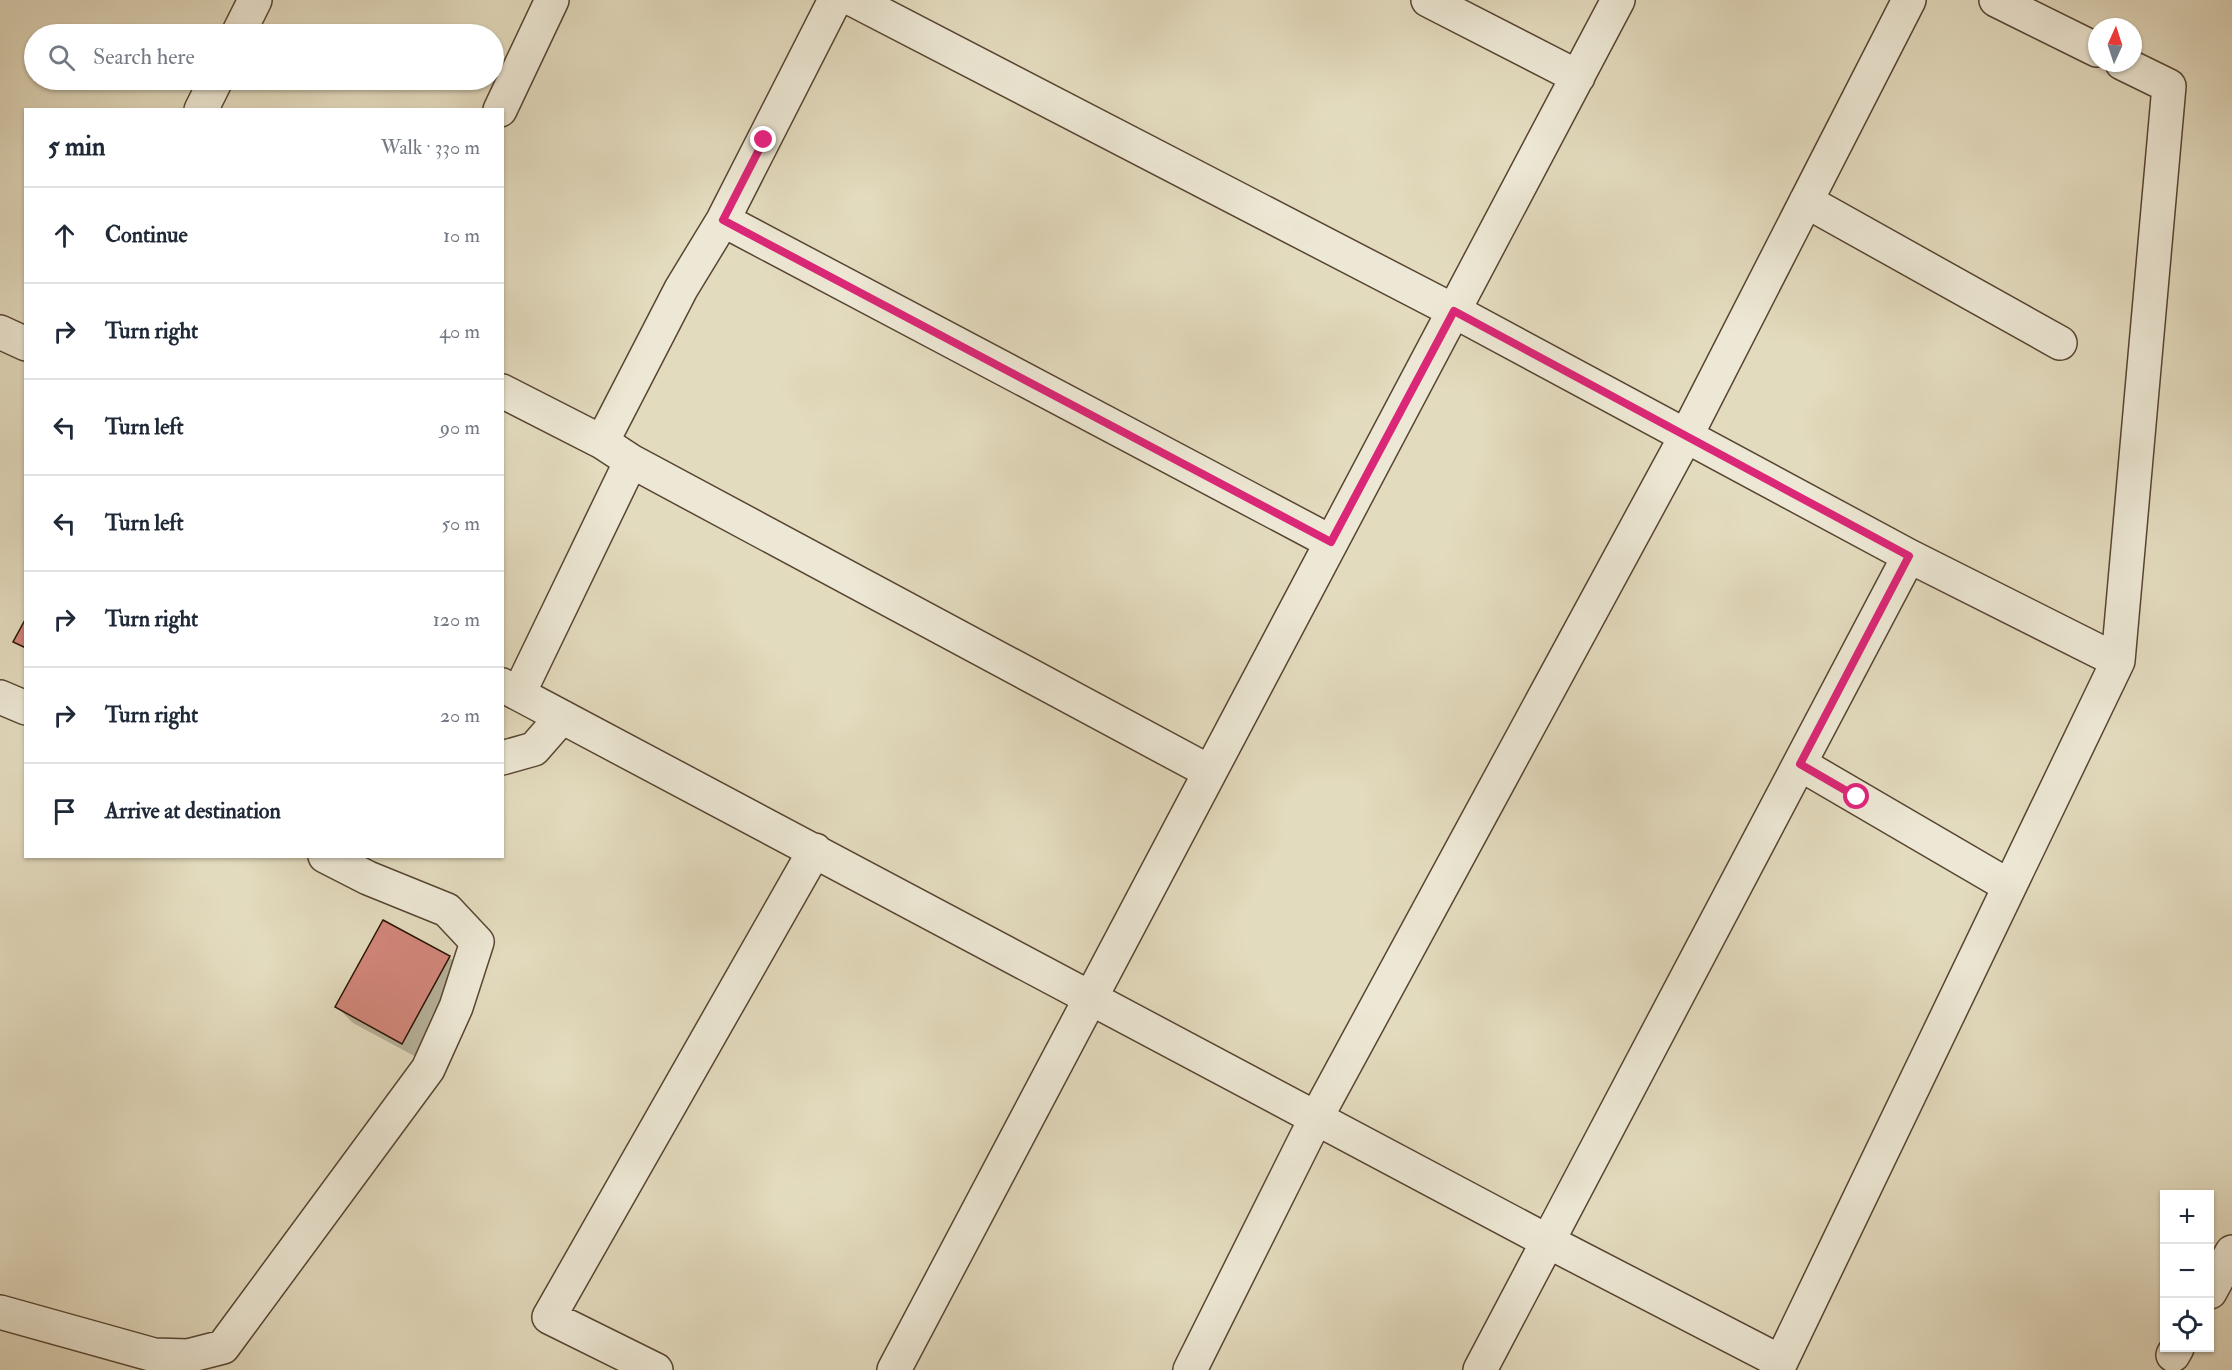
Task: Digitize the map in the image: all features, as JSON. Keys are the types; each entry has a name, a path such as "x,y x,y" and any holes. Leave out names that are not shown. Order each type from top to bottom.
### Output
{"street":[{"path":"243,24 255,0"},
{"path":"501,108 552,0"},
{"path":"602,442 681,289 723,220 835,0"},
{"path":"854,0 1454,311 1909,556 2118,661"},
{"path":"1428,0 1578,77"},
{"path":"894,1370 1618,0"},
{"path":"1190,1370 1316,1118 1686,436 1909,0"},
{"path":"1996,0 2088,46"},
{"path":"631,461 511,689 1779,1366 2118,661 2169,86 2140,72"},
{"path":"202,108 211,90"},
{"path":"1806,201 2060,342"},
{"path":"723,220 1331,542"},
{"path":"0,332 24,343"},
{"path":"504,392 602,442 631,461 1210,772"},
{"path":"1480,1370 1909,556"},
{"path":"0,697 24,707"},
{"path":"504,757 534,749 562,717"},
{"path":"1800,764 2010,886"},
{"path":"656,1370 549,1317 815,850"},
{"path":"0,1312 154,1355 188,1356 223,1347 428,1069 456,1007 477,942 447,910 368,878 329,858"},
{"path":"2214,1285 2232,1252"}],"building":[{"path":"24,622 24,647 13,642"},
{"path":"383,920 450,956 402,1044 335,1007"}],"route":[{"path":"764,140 723,220 1331,542 1454,311 1909,556 1800,764 1857,797"}]}
